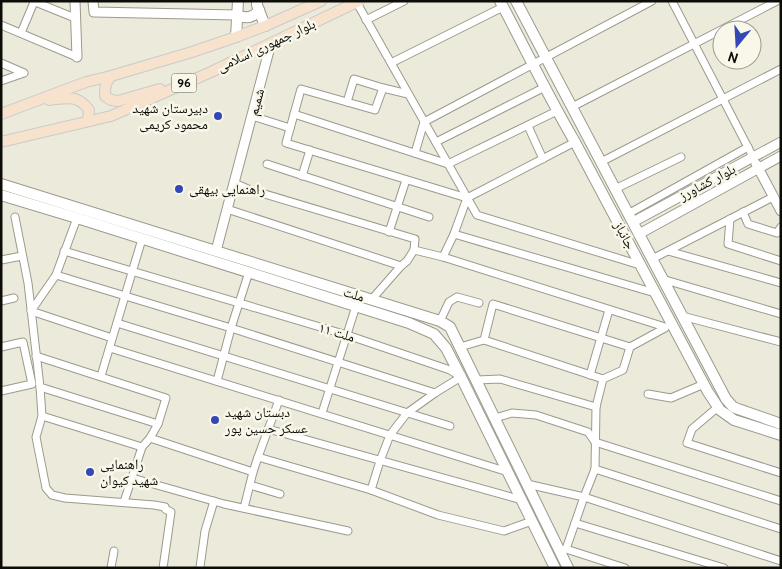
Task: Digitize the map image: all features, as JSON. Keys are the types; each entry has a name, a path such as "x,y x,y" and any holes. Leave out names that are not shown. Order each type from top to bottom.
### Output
{"main road":[{"path":"236,37 238,1"},
{"name":"بلوار جمهوری اسلامی","path":"1,114 86,82 192,52 236,37 321,1"},
{"name":"بلوار جمهوری اسلامی","path":"1,142 111,116 358,2"},
{"name":"جانباز","path":"518,2 718,387 733,407 781,424"},
{"name":"جانباز","path":"501,4 534,64 557,112 628,241 655,293 669,326 718,407 734,420 781,435"},
{"path":"237,15 249,18 256,14 258,6"},
{"path":"258,6 265,26"},
{"path":"110,76 106,82 105,96 111,100 118,101 196,78"},
{"path":"31,102 68,97 79,99 89,110 88,121"},
{"name":"ملت","path":"1,184 440,320"},
{"name":"ملت","path":"1,195 409,323 434,334 446,348 461,377 555,568"},
{"path":"621,229 630,218"},
{"path":"628,241 638,234"},
{"path":"440,320 450,327 527,484 563,550 568,568"},
{"path":"461,377 475,376"},
{"path":"706,388 718,387"},
{"path":"549,556 563,550"}],"street":[{"path":"21,33 33,1 76,18"},
{"path":"1,25 77,56 75,1"},
{"path":"93,1 94,12 237,15"},
{"path":"415,153 424,122 652,1"},
{"path":"672,1 781,211"},
{"path":"572,107 777,1"},
{"path":"358,2 366,20 477,215 640,265"},
{"path":"366,20 402,2"},
{"path":"391,63 501,4"},
{"name":"شمیم","path":"216,251 271,43"},
{"path":"1,63 24,72 1,81"},
{"path":"601,162 781,69"},
{"path":"347,102 354,79 408,94"},
{"path":"436,142 545,86"},
{"path":"383,88 375,110 301,88 286,143 467,198"},
{"path":"294,114 448,164 557,112"},
{"path":"252,116 290,128"},
{"path":"528,126 543,159"},
{"path":"443,257 454,234 467,198 575,142"},
{"name":"بلوار کشاورز","path":"630,218 781,142"},
{"path":"630,218 748,147"},
{"path":"302,176 310,150"},
{"name":"بلوار کشاورز","path":"638,234 781,156"},
{"path":"615,189 681,157"},
{"path":"266,164 429,217"},
{"path":"389,232 406,180"},
{"path":"234,183 248,189 415,239 414,250 407,261 372,299"},
{"path":"652,258 774,197"},
{"path":"227,209 401,266"},
{"path":"743,212 748,224 777,233 781,227"},
{"path":"14,217 28,284 42,416 36,438 46,488 52,495 65,498 165,507 165,509 171,512 163,568"},
{"path":"31,310 56,275 77,218"},
{"path":"730,219 728,244 781,261"},
{"path":"454,234 655,293"},
{"path":"101,376 142,239"},
{"path":"414,250 443,257 609,310 669,326"},
{"path":"668,250 781,283"},
{"name":"ملت ۱۱","path":"64,251 347,335 450,370 461,377"},
{"path":"1,260 22,256"},
{"path":"217,380 249,272"},
{"path":"56,275 435,393"},
{"path":"662,279 781,314"},
{"path":"440,320 449,302 457,297 479,303"},
{"path":"1,301 14,298"},
{"path":"484,340 493,304 630,347"},
{"path":"322,413 356,306"},
{"path":"31,310 112,338"},
{"path":"590,375 609,310"},
{"path":"682,316 781,342"},
{"path":"117,323 450,426"},
{"path":"460,347 484,340 603,379 623,370 630,347 669,326"},
{"path":"1,347 24,342 32,384 1,391"},
{"path":"110,348 508,472"},
{"path":"36,356 166,398 158,424 142,447 124,502"},
{"path":"475,376 500,379 596,408"},
{"path":"371,490 390,435 407,413 461,377"},
{"path":"603,379 596,408 595,469 563,550 625,568"},
{"path":"40,387 158,424"},
{"path":"648,394 671,398 706,388"},
{"path":"244,508 253,472 279,400"},
{"path":"718,407 692,429 688,443 781,473"},
{"path":"495,418 512,413 536,415 588,432 595,442 781,501"},
{"path":"42,416 142,447"},
{"path":"268,429 522,500"},
{"path":"150,438 253,472"},
{"path":"258,457 371,490 438,515 504,531 532,521"},
{"path":"595,469 781,529"},
{"path":"132,478 214,501 348,531"},
{"path":"527,484 584,497 781,561"},
{"path":"250,485 280,494"},
{"path":"200,567 205,531 214,501"},
{"path":"575,523 724,568"},
{"path":"111,568 114,551"}],"place":[{"name":"دبیرستان شهید محمود کریمی","path":"218,116"},
{"name":"راهنمایی بیهقی","path":"179,189"},
{"name":"دبستان شهید عسکر حسین پور","path":"215,420"},
{"name":"راهنمایی شهید کیوان","path":"90,472"}]}
